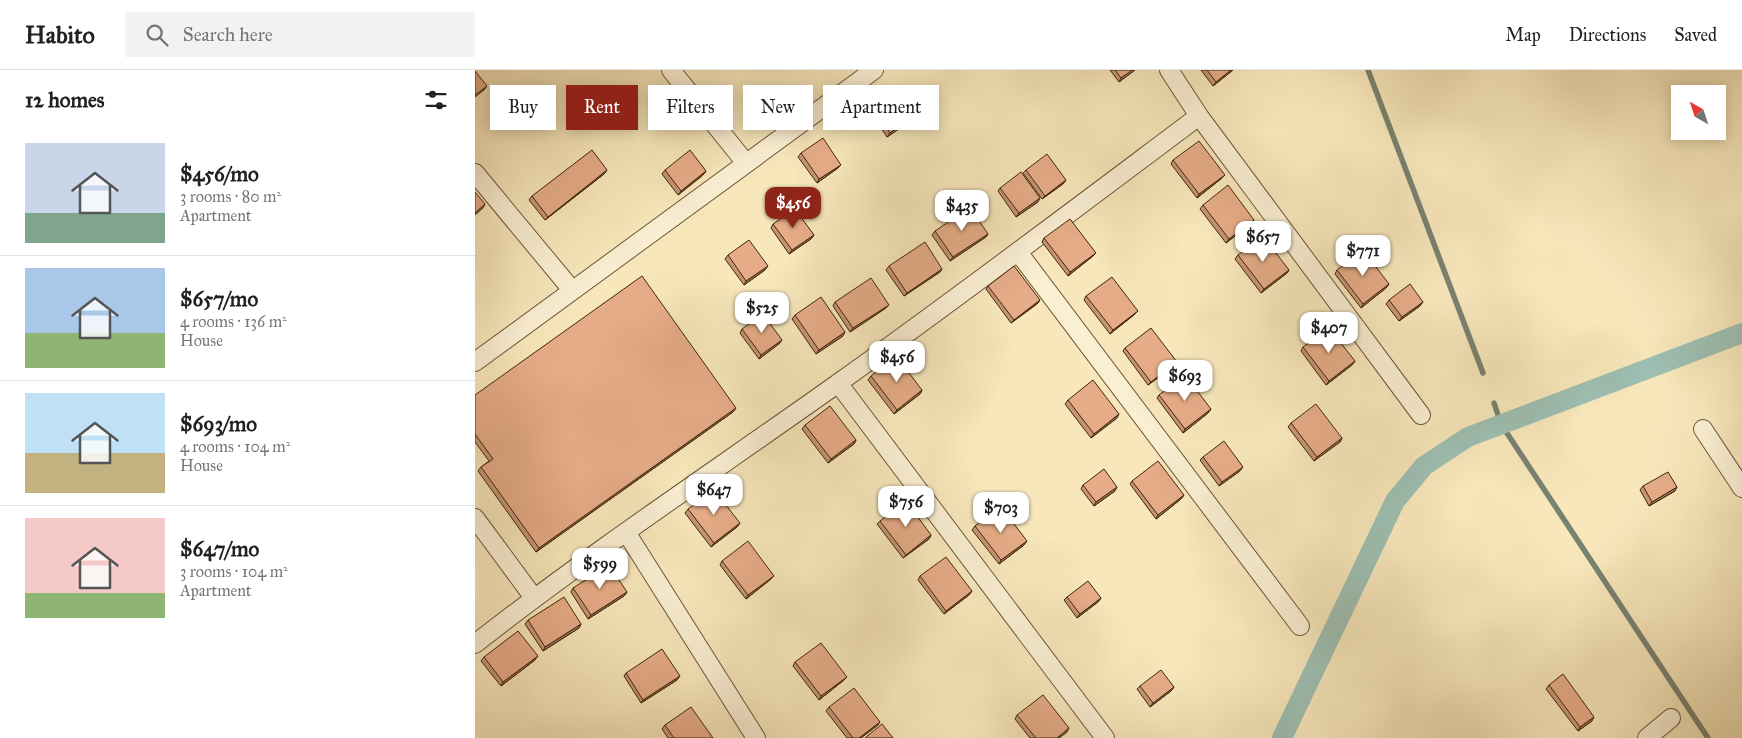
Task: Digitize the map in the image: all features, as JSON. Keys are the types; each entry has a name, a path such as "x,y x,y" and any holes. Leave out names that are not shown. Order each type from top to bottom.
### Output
{"street":[{"path":"671,70 745,162"},
{"path":"475,362 745,162 874,70"},
{"path":"1169,70 1199,116 1421,415"},
{"path":"475,644 534,598 838,383 1018,252 1199,116"},
{"path":"475,173 572,290"},
{"path":"1018,252 1300,626"},
{"path":"838,383 1105,738"},
{"path":"1703,429 1742,488"},
{"path":"475,518 534,598"},
{"path":"626,532 756,738"},
{"path":"1647,738 1671,718"}],"building":[{"path":"1115,70 1132,70 1121,78"},
{"path":"1207,70 1231,70 1216,82"},
{"path":"475,71 487,86 475,95"},
{"path":"823,138 841,165 819,179 801,153"},
{"path":"1199,141 1225,175 1199,194 1173,160"},
{"path":"592,150 607,170 548,217 532,196"},
{"path":"690,150 706,171 681,191 665,170"},
{"path":"1047,154 1066,180 1045,196 1026,170"},
{"path":"1021,172 1040,198 1019,213 1000,188"},
{"path":"1228,185 1254,220 1229,239 1203,205"},
{"path":"475,192 485,204 475,213"},
{"path":"970,207 988,234 953,257 935,231"},
{"path":"795,209 814,235 792,250 773,224"},
{"path":"1070,219 1096,253 1070,272 1044,238"},
{"path":"1263,236 1289,270 1264,289 1238,255"},
{"path":"749,240 768,266 746,281 728,255"},
{"path":"925,242 942,269 907,293 889,266"},
{"path":"1363,250 1389,284 1363,304 1337,270"},
{"path":"1014,266 1040,300 1014,320 988,286"},
{"path":"642,276 736,408 539,548 481,467 493,459 475,434 475,395"},
{"path":"1112,277 1138,311 1113,330 1086,296"},
{"path":"871,278 889,305 853,328 835,302"},
{"path":"1410,284 1423,302 1402,317 1389,300"},
{"path":"821,297 845,332 819,350 795,315"},
{"path":"763,314 782,340 761,355 742,329"},
{"path":"1151,328 1177,362 1151,382 1125,348"},
{"path":"1329,328 1355,361 1329,381 1303,347"},
{"path":"896,356 922,390 897,410 871,376"},
{"path":"1185,375 1211,409 1185,429 1159,395"},
{"path":"1093,380 1119,414 1094,434 1068,400"},
{"path":"1316,404 1342,438 1317,457 1291,423"},
{"path":"830,406 856,440 831,459 805,425"},
{"path":"1224,441 1243,467 1222,482 1203,457"},
{"path":"1158,461 1184,495 1158,515 1132,481"},
{"path":"1104,469 1117,487 1096,502 1083,485"},
{"path":"1668,472 1677,487 1652,502 1643,486"},
{"path":"714,490 740,523 714,543 688,509"},
{"path":"906,501 931,535 906,555 880,521"},
{"path":"1001,507 1027,541 1001,560 975,526"},
{"path":"748,541 774,576 748,595 722,561"},
{"path":"946,557 972,591 946,611 920,576"},
{"path":"609,565 627,592 591,615 573,588"},
{"path":"1088,581 1101,598 1080,614 1067,597"},
{"path":"564,597 581,624 545,647 528,620"},
{"path":"518,631 538,656 503,682 484,657"},
{"path":"821,643 847,677 821,696 795,662"},
{"path":"662,649 680,676 643,700 626,673"},
{"path":"1161,670 1174,687 1153,703 1140,686"},
{"path":"1563,674 1594,717 1580,727 1549,685"},
{"path":"854,688 880,722 859,738 853,738 829,707"},
{"path":"1043,695 1069,728 1057,738 1036,738 1017,715"},
{"path":"691,707 713,738 674,738 665,725"},
{"path":"882,724 893,738 865,738"}],"waterway":[{"path":"1368,70 1483,373"},
{"path":"1282,738 1395,501 1424,466 1468,437 1742,333"},
{"path":"1494,403 1501,424 1708,738"}]}
